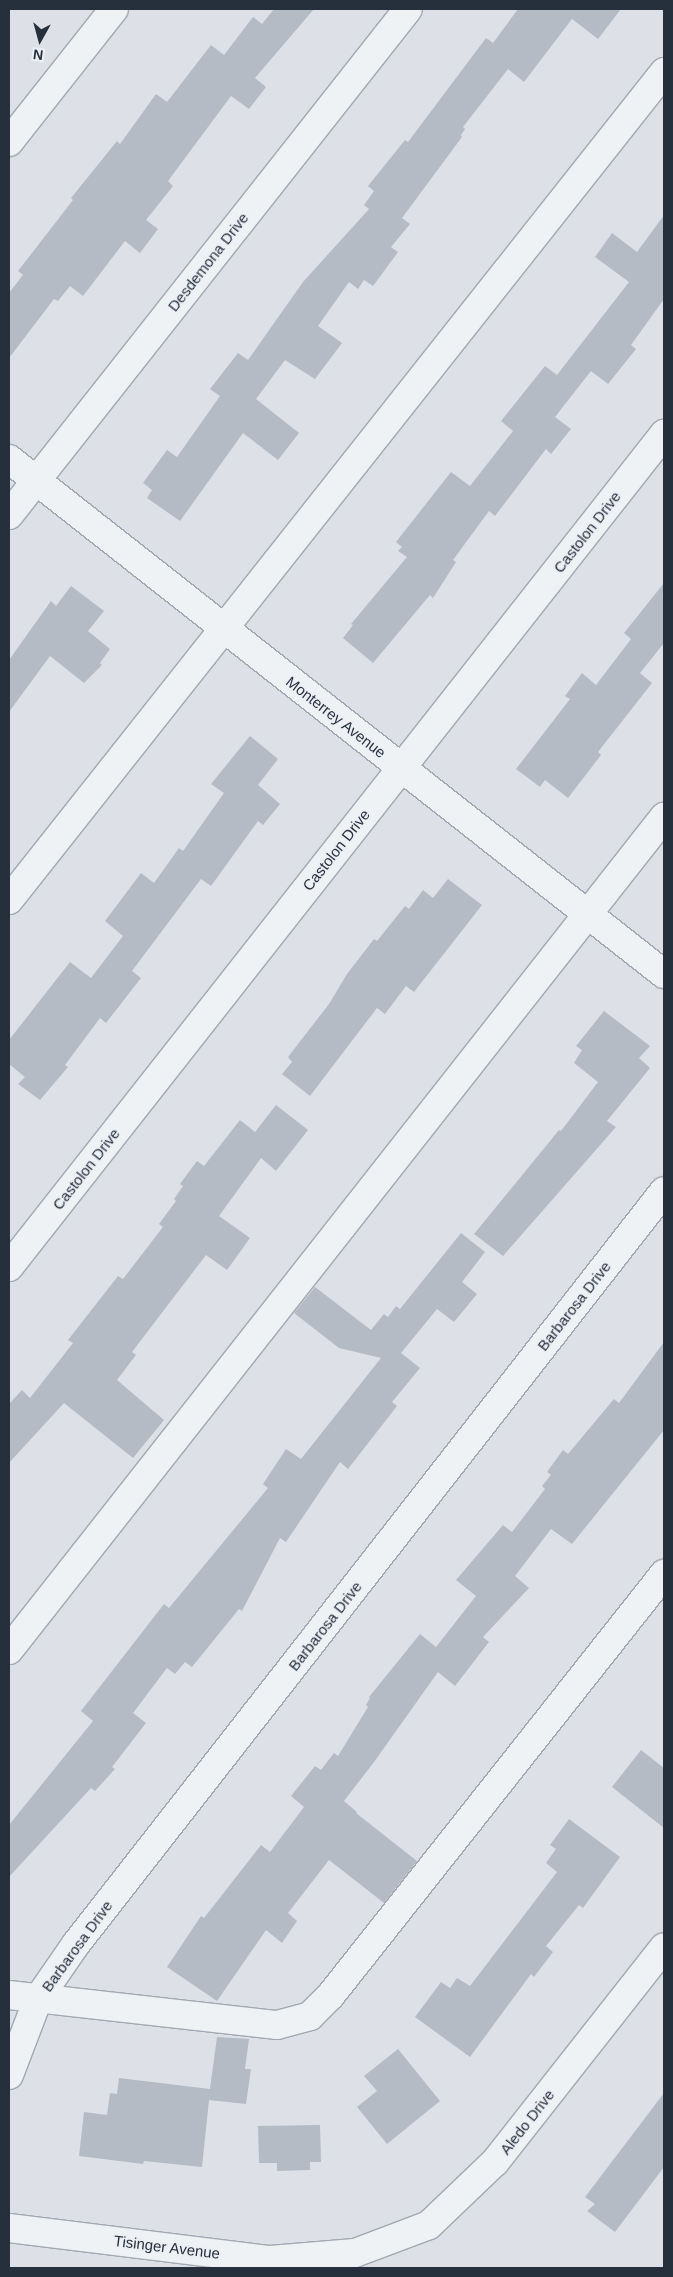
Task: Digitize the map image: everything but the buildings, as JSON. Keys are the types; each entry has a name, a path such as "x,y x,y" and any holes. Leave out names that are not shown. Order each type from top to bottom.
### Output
{"street":[{"path":"9,142 114,9"},
{"name":"Desdemona Drive","path":"9,515 408,9"},
{"path":"9,900 664,72"},
{"name":"Castolon Drive","path":"9,1267 400,767 664,434"},
{"name":"Monterrey Avenue","path":"9,459 664,974"},
{"path":"9,1650 664,817"},
{"name":"Barbarosa Drive","path":"9,2075 38,1999 76,1944 664,1191"},
{"path":"9,1995 277,2025 310,2016 330,1995 664,1574"},
{"name":"Aledo Drive","path":"355,2253 429,2224 495,2162 664,1947"},
{"name":"Tisinger Avenue","path":"9,2228 270,2260 355,2253"}]}
